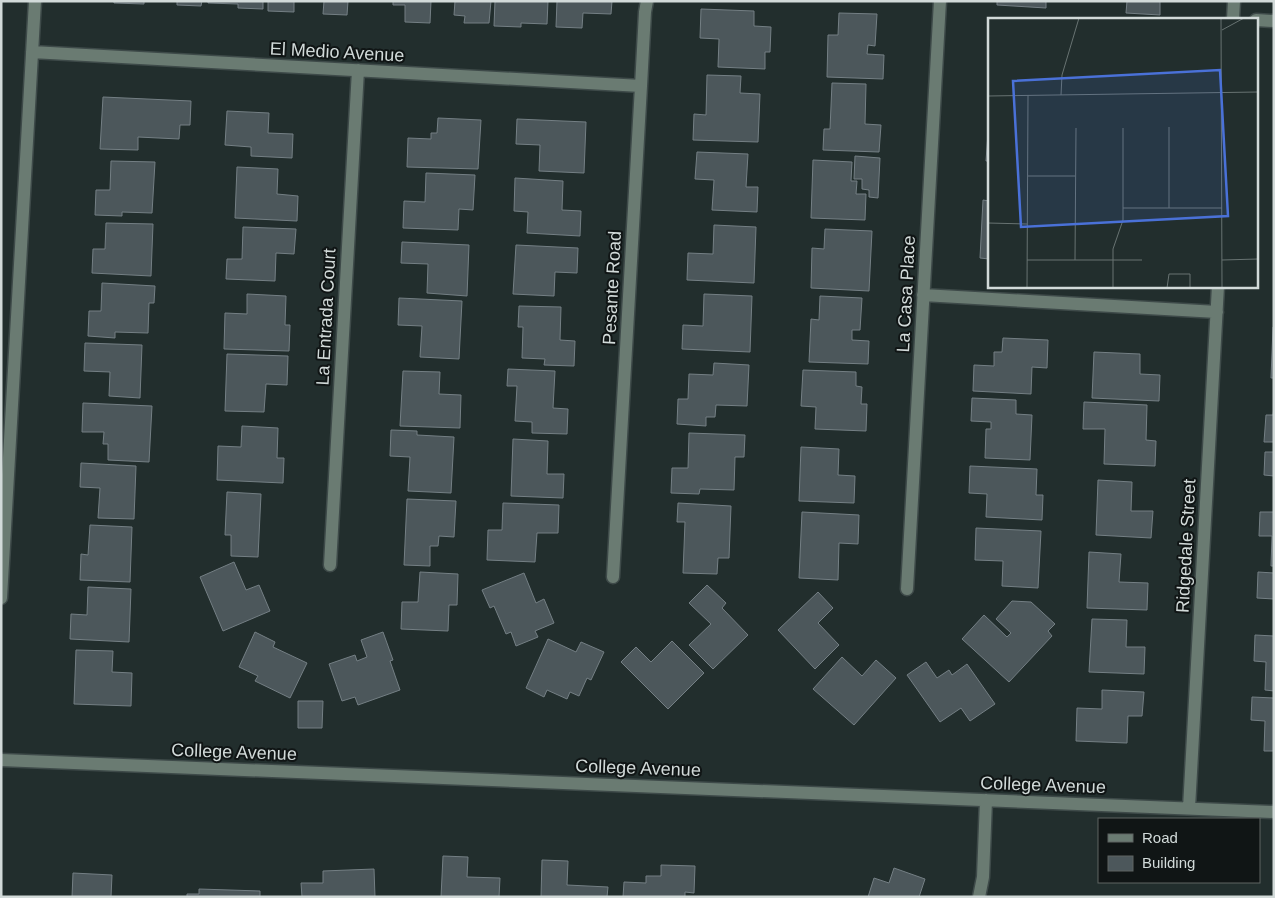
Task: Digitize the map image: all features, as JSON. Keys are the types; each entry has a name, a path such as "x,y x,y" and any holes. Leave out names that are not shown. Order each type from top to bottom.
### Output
{"street":[{"path":"1,598 35,1"},
{"name":"Pesante Road","path":"613,577 647,1"},
{"name":"La Casa Place","path":"906,588 940,1"},
{"path":"1233,18 1234,1"},
{"path":"1258,20 1274,21"},
{"name":"El Medio Avenue","path":"32,52 641,86"},
{"name":"La Entrada Court","path":"330,565 358,70"},
{"name":"Ridgedale Street","path":"1189,808 1218,288"},
{"path":"923,295 1216,312"},
{"name":"College Avenue","path":"1,760 1274,812"},
{"path":"979,897 983,877 986,800"}],"building":[{"path":"114,1 144,1 144,4 114,3"},
{"path":"177,1 202,1 201,6 177,5"},
{"path":"208,1 263,1 263,9 238,8 238,4 208,3"},
{"path":"268,1 294,1 294,12 268,11"},
{"path":"324,1 348,1 347,15 323,14"},
{"path":"393,1 431,1 430,23 405,22 405,5 393,5"},
{"path":"455,1 491,1 489,23 464,23 465,16 454,15"},
{"path":"495,1 548,1 547,24 521,23 521,27 494,26"},
{"path":"557,1 612,1 611,14 583,13 582,28 556,27"},
{"path":"997,1 1046,1 1046,8 997,5"},
{"path":"1127,1 1160,1 1160,15 1126,13"},
{"path":"701,9 754,11 754,26 771,27 770,52 765,52 765,69 718,67 719,39 700,38"},
{"path":"839,13 877,14 875,46 868,45 867,54 884,55 883,79 827,77 828,35 838,35"},
{"path":"707,75 741,76 740,93 760,94 758,142 693,140 694,114 706,115"},
{"path":"832,83 866,84 865,124 881,125 879,152 823,150 824,129 830,129"},
{"path":"103,97 191,101 190,125 180,125 179,139 138,137 138,150 100,149"},
{"path":"227,111 269,113 268,133 293,134 292,158 251,156 251,147 225,145"},
{"path":"438,118 481,120 478,169 407,167 408,138 431,139 431,133 437,133"},
{"path":"517,119 586,122 584,173 539,171 540,145 516,144"},
{"path":"988,133 988,161 986,161"},
{"path":"697,152 748,154 746,187 758,187 757,212 712,210 714,180 695,179"},
{"path":"855,156 880,158 878,198 869,197 869,190 862,189 862,179 854,179"},
{"path":"813,160 852,162 851,181 857,181 856,194 866,194 865,220 811,218"},
{"path":"111,161 155,162 152,213 122,212 122,216 95,215 96,190 110,190"},
{"path":"237,167 278,169 277,194 298,196 297,221 235,218"},
{"path":"426,173 475,175 473,210 459,209 458,230 403,228 404,201 425,202"},
{"path":"515,178 563,181 562,210 581,211 580,236 527,233 528,212 514,211"},
{"path":"983,200 988,201 988,259 980,258"},
{"path":"106,223 153,224 151,276 92,273 93,249 105,249"},
{"path":"714,225 756,227 754,283 687,280 688,253 713,254"},
{"path":"243,227 296,229 294,254 276,253 275,281 226,279 227,259 242,259"},
{"path":"825,229 872,231 869,291 811,288 812,248 824,249"},
{"path":"402,242 469,245 467,296 427,293 428,264 401,263"},
{"path":"516,245 578,248 577,273 555,272 554,296 513,294"},
{"path":"102,283 155,286 154,303 149,303 148,333 115,332 115,338 88,336 89,311 101,311"},
{"path":"247,294 286,296 285,325 290,325 289,351 224,349 225,313 247,314"},
{"path":"704,294 752,296 750,352 682,349 683,325 703,326"},
{"path":"820,296 862,298 860,330 852,330 852,340 869,341 868,364 809,362 811,319 819,320"},
{"path":"399,298 462,301 459,359 420,357 422,326 398,325"},
{"path":"519,306 561,307 560,340 575,341 574,366 544,365 545,359 522,358 523,327 518,327"},
{"path":"1273,327 1274,378 1271,378"},
{"path":"1003,338 1048,340 1047,368 1032,367 1031,394 973,391 974,365 994,366 994,352 1002,352"},
{"path":"85,343 142,345 140,398 109,396 110,372 84,371"},
{"path":"1094,352 1140,354 1140,374 1160,375 1159,401 1092,398"},
{"path":"227,354 288,356 287,385 266,384 264,412 225,411"},
{"path":"714,363 749,365 747,406 716,405 715,417 706,417 706,426 677,424 678,399 688,399 689,374 713,375"},
{"path":"508,369 555,371 553,408 568,409 567,434 532,433 532,422 515,421 517,386 507,386"},
{"path":"803,370 856,372 856,386 862,387 861,404 867,404 866,431 815,429 816,407 801,406"},
{"path":"403,371 440,372 439,394 461,395 460,428 400,426"},
{"path":"972,398 1016,400 1016,414 1032,415 1030,460 985,458 986,429 991,429 991,422 971,421"},
{"path":"1084,402 1147,405 1146,440 1156,441 1155,466 1104,464 1105,429 1083,429"},
{"path":"83,403 152,406 149,462 108,460 108,444 103,444 104,432 82,432"},
{"path":"1274,407 1274,442 1264,442 1266,415 1273,415"},
{"path":"242,426 278,428 277,458 284,458 283,483 217,480 218,446 241,447"},
{"path":"391,430 417,431 417,435 454,437 451,493 408,491 410,457 390,456"},
{"path":"689,433 745,435 744,457 735,457 734,490 700,489 699,494 671,493 672,468 688,468"},
{"path":"513,439 548,441 547,474 564,474 563,498 511,496"},
{"path":"801,447 839,449 838,475 855,476 854,503 799,501"},
{"path":"1265,452 1274,452 1274,476 1264,475"},
{"path":"81,463 136,466 134,519 98,518 100,488 80,487"},
{"path":"970,466 1037,469 1036,495 1043,495 1042,520 986,517 987,494 969,493"},
{"path":"1098,480 1132,482 1131,511 1153,511 1151,538 1096,535"},
{"path":"227,492 261,494 258,557 231,556 231,535 225,535"},
{"path":"407,499 456,501 454,537 439,536 438,546 430,546 430,566 404,565"},
{"path":"503,503 559,505 558,533 537,533 535,562 487,560 488,530 502,530"},
{"path":"678,503 731,506 729,558 718,558 717,574 683,573 685,522 677,522"},
{"path":"802,512 859,515 858,544 839,543 838,580 799,578"},
{"path":"1260,512 1274,512 1274,566 1271,566 1272,536 1259,536"},
{"path":"90,525 132,527 130,582 80,580 81,554 88,555"},
{"path":"976,528 1041,531 1038,588 1002,586 1003,561 975,560"},
{"path":"1089,552 1121,554 1119,582 1148,583 1147,610 1087,608"},
{"path":"234,562 246,590 259,585 270,611 223,631 200,577"},
{"path":"420,572 458,574 457,605 449,605 448,631 401,629 402,602 418,602"},
{"path":"1258,572 1274,573 1274,599 1257,598"},
{"path":"524,573 536,603 544,599 554,623 535,631 538,637 516,646 511,632 506,634 494,606 490,608 482,590"},
{"path":"707,585 726,603 722,608 748,635 713,669 689,645 711,624 689,603"},
{"path":"88,587 131,589 129,642 70,639 71,614 87,615"},
{"path":"818,592 833,608 818,623 839,645 815,669 778,630"},
{"path":"1012,601 1031,602 1055,624 1048,631 1052,636 1009,682 962,639 984,615 1007,637 1011,633 996,619"},
{"path":"1092,619 1127,620 1126,647 1145,647 1144,674 1089,672"},
{"path":"255,632 275,642 273,647 307,663 290,698 255,681 258,676 239,667"},
{"path":"383,632 393,660 390,661 400,690 358,705 355,697 342,701 329,664 355,655 357,661 367,657 361,640"},
{"path":"1255,635 1274,636 1274,691 1265,690 1266,662 1254,661"},
{"path":"548,639 576,652 581,642 604,652 591,680 587,678 579,696 570,692 567,699 547,690 544,697 526,688"},
{"path":"672,641 704,673 668,709 621,662 636,647 651,662"},
{"path":"76,650 113,651 112,672 132,673 131,706 74,704"},
{"path":"842,657 862,676 876,660 896,678 854,725 813,689"},
{"path":"926,662 937,678 949,670 952,675 967,664 995,704 970,721 961,708 940,722 907,675"},
{"path":"1102,690 1144,692 1142,716 1128,716 1127,743 1076,741 1077,708 1102,709"},
{"path":"1252,697 1274,698 1274,751 1264,751 1265,721 1251,720"},
{"path":"298,701 323,701 322,728 298,728"},
{"path":"443,856 468,857 467,877 500,878 499,897 441,897"},
{"path":"542,860 568,861 567,885 608,887 607,897 541,897"},
{"path":"661,865 695,866 694,893 685,892 685,897 623,897 624,882 646,883 646,876 661,876"},
{"path":"894,868 925,879 919,897 868,897 874,878 889,883"},
{"path":"374,869 375,897 302,897 301,883 323,883 323,871"},
{"path":"73,873 112,875 111,897 72,897"},
{"path":"199,889 260,891 260,897 187,897 187,894 199,894"}]}
